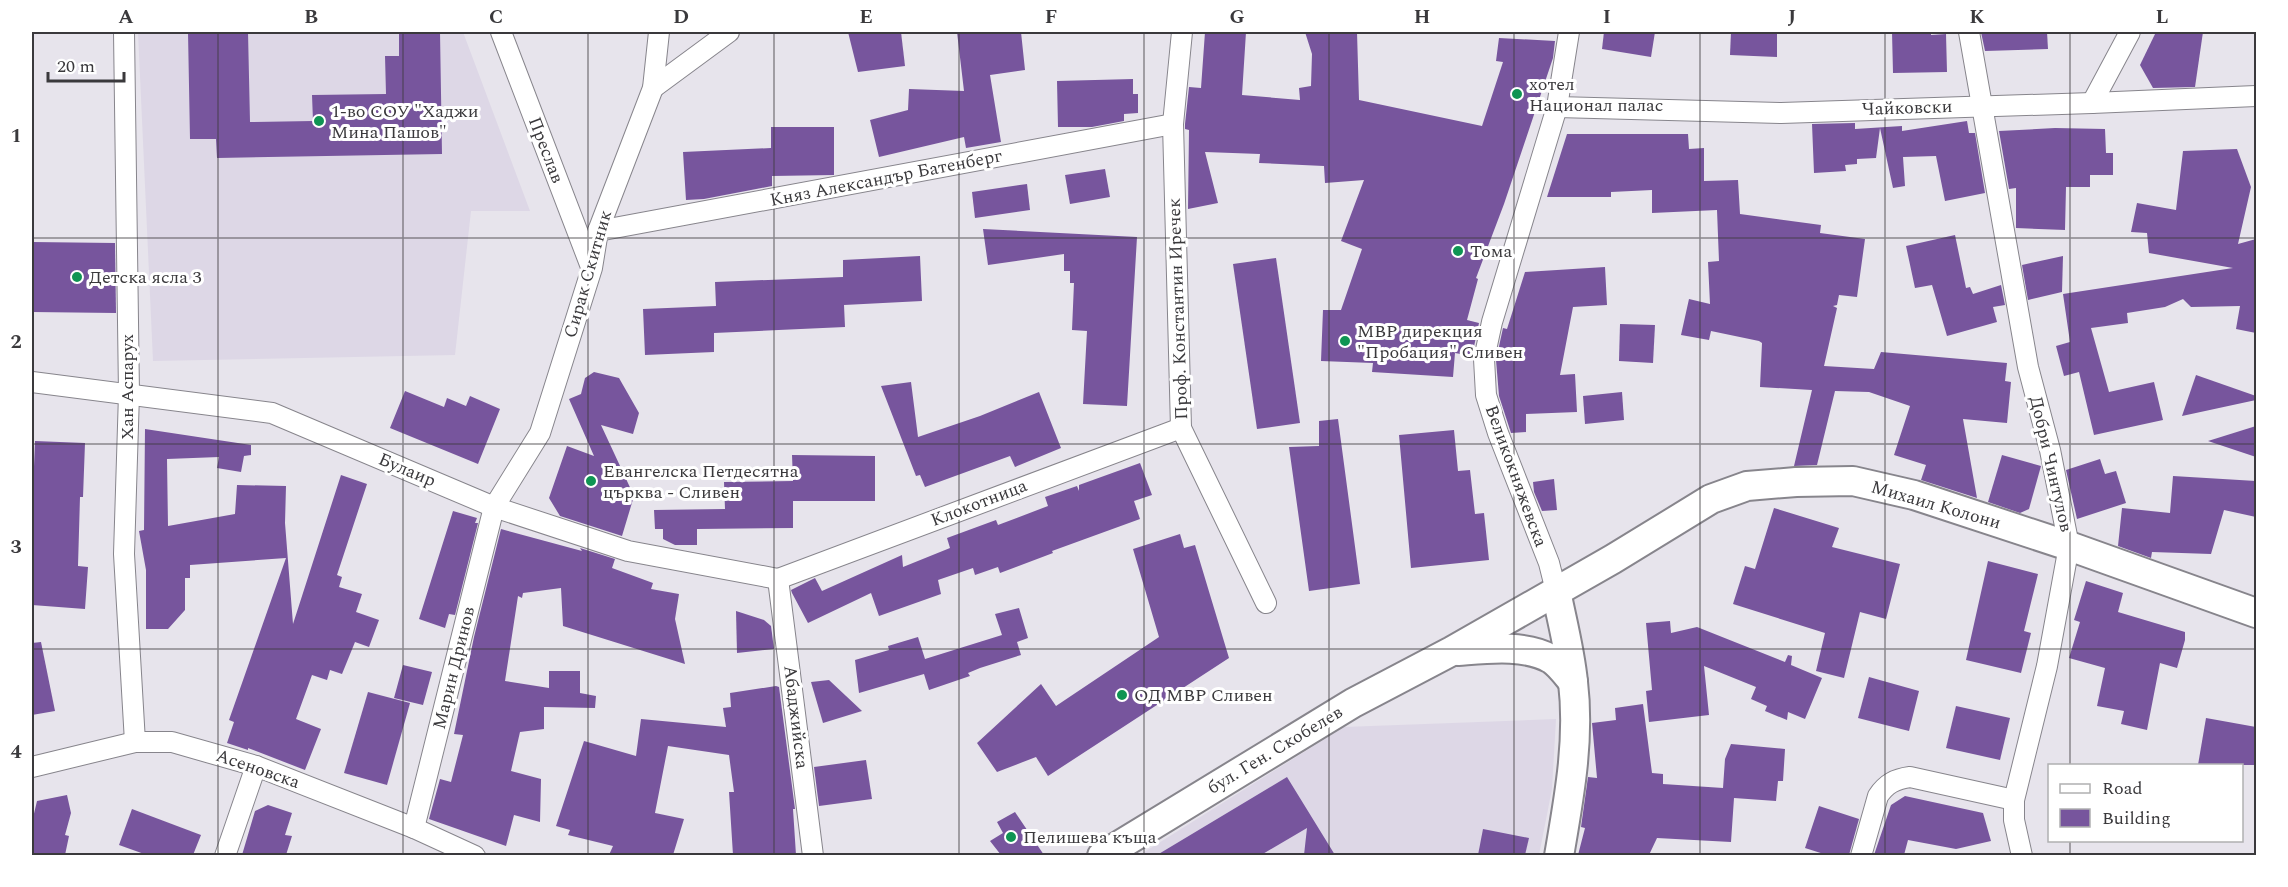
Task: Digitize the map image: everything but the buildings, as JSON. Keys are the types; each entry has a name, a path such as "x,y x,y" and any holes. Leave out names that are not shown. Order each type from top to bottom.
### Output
{"street":[{"name":"Хан Аспарух","path":"124,32 129,394 124,554 135,742"},
{"name":"Преслав","path":"501,32 592,268"},
{"name":"Сирак Скитник","path":"494,507 540,433 592,268 598,231 653,88 659,32"},
{"path":"653,88 729,32"},
{"name":"Проф. Константин Иречек","path":"1182,32 1173,124 1181,428 1266,603"},
{"name":"Великокняжевска","path":"1559,855 1571,786 1575,730 1574,682 1549,563 1498,433 1486,395 1484,359 1492,322 1557,106 1569,32"},
{"name":"Добри Чинтулов","path":"1969,32 2028,366 2050,450 2069,546 2047,666 2014,800 2014,820 2022,855"},
{"path":"2092,104 2130,32"},
{"name":"Чайковски","path":"1557,106 1781,113 2092,104 2256,96"},
{"name":"Княз Александър Батенберг","path":"598,231 1173,124"},
{"name":"Булаир","path":"32,382 272,413 494,507 628,551 778,579"},
{"name":"Клокотница","path":"778,579 1181,428"},
{"name":"Михаил Колони","path":"1452,651 1613,559 1711,499 1747,486 1796,482 1854,481 1914,495 2069,546 2256,613"},
{"name":"Марин Дринов","path":"414,828 494,507"},
{"name":"Абаджийска","path":"778,579 813,855"},
{"path":"1452,651 1503,648 1527,652 1551,659 1574,682"},
{"name":"бул. Ген. Скобелев","path":"1102,855 1353,703 1452,651"},
{"name":"Асеновска","path":"32,767 135,742 172,742 256,766 414,828 475,855"},
{"path":"225,855 256,766"},
{"path":"1861,855 1878,796 1883,789 1900,778 1910,777 2014,800"}],"shaded area":[{"name":"1-во СОУ \"Хаджи Мина Пашов\"","path":"138,32 463,32 530,211 471,211 455,355 153,361"},
{"path":"1556,719 1552,789 1539,855 1138,856 1344,727"}],"place":[{"name":"хотел Национал палас","path":"1517,94"},
{"name":"1-во СОУ \"Хаджи Мина Пашов\"","path":"319,121"},
{"name":"Тома","path":"1458,251"},
{"name":"Детска ясла 3","path":"77,277"},
{"name":"МВР дирекция \"Пробация\" Сливен","path":"1345,341"},
{"name":"Евангелска Петдесятна църква - Сливен","path":"591,481"},
{"name":"ОД МВР Сливен","path":"1122,695"},
{"name":"Пелишева къща","path":"1011,837"}]}
